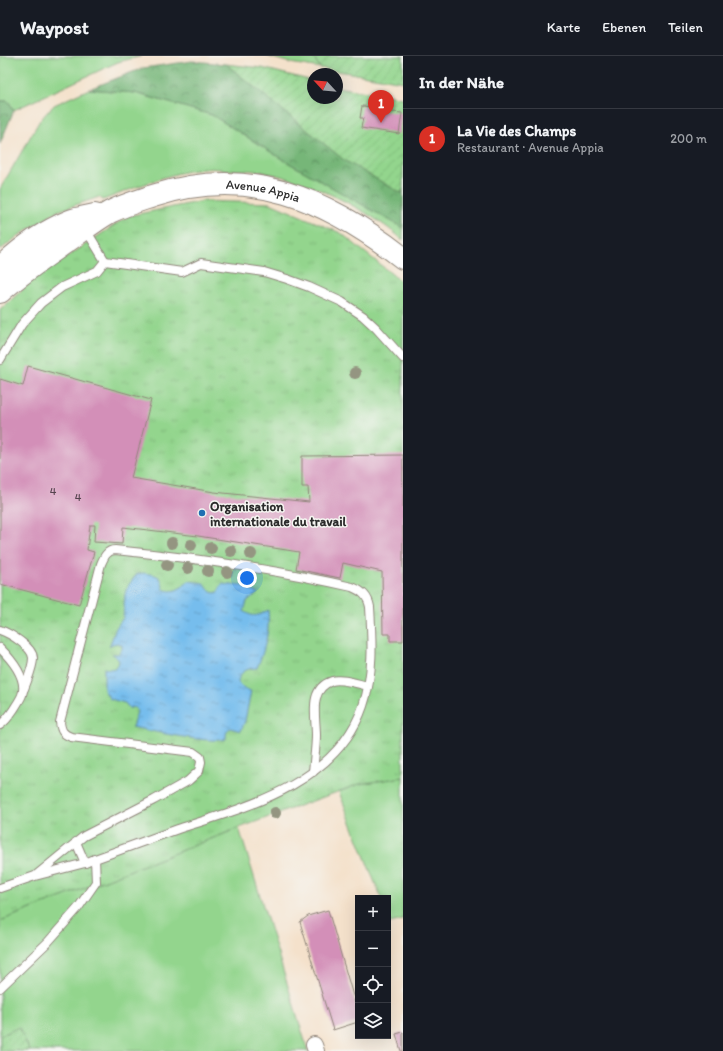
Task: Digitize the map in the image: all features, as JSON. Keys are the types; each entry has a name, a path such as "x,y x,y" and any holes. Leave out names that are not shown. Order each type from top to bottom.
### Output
{"main road":[{"name":"Avenue Appia","path":"0,292 28,269 110,212 132,202 181,188 223,183 251,185 293,194 344,217 368,232 403,258"},
{"name":"Avenue Appia","path":"0,268 26,246 51,230 72,221 110,212"}],"lane":[{"path":"84,230 101,252 105,261"},
{"path":"105,261 182,272 201,263 264,272 287,278 342,302 363,316 403,358"},
{"path":"0,360 22,324 41,303 62,287 97,271 105,261"},
{"path":"0,888 35,876 85,863 95,858 234,810 289,786 313,772 334,753 350,732 363,706 368,686 371,656 369,602 365,594 356,589 307,577 263,569 111,550 107,553 101,564 60,722 61,729 64,734 71,737 193,752 200,757 200,766 196,775 179,787 76,842 35,876"},
{"path":"0,630 19,640 33,654 33,660 22,695 9,717 0,726"},
{"path":"0,648 12,660 17,668 23,690"},
{"path":"313,772 316,734 314,715 315,701 318,692 324,685 333,681 368,686"},
{"path":"76,842 85,863"},
{"path":"0,988 48,942 78,908 96,882 95,858"}],"green space":[{"path":"0,56 142,56 118,62 14,110 8,101 0,101"},
{"path":"267,56 313,56 320,68 290,63"},
{"path":"313,56 403,56 403,82 343,72 343,68 320,68"},
{"path":"192,61 226,64 344,160 401,193 403,189 403,228 282,159 212,115 135,93 89,89 143,68"},
{"path":"226,64 262,68 307,79 307,104 343,104 343,88 403,98 403,189 401,193 344,160"},
{"path":"89,89 135,93 212,115 282,159 399,224 403,228 403,240 373,217 337,197 299,182 258,171 210,169 178,173 103,200 99,197 58,211 18,236 0,250 0,189 40,120 54,105"},
{"path":"0,101 8,101 14,110 0,144"},
{"path":"203,201 270,203 341,233 403,283 403,777 359,784 239,828 0,921 0,310 34,279 128,216"},
{"path":"403,777 403,920 391,923 391,895 380,895 339,792 359,784"},
{"path":"239,828 308,1051 0,1051 0,921"},
{"path":"19,1027 30,1051 0,1051 0,1036"}],"water":[{"path":"143,573 158,576 161,580 163,589 171,591 177,590 189,581 204,583 213,593 218,592 222,584 242,586 258,593 247,601 244,611 250,615 256,615 262,614 268,610 268,632 265,647 257,668 244,671 238,682 242,687 251,691 245,721 241,731 230,728 226,733 226,739 212,740 181,737 132,727 137,712 136,708 131,707 130,709 125,703 110,699 104,690 104,668 112,669 119,663 119,660 112,654 118,654 122,649 122,645 118,643 112,644 109,647 116,628 123,618 125,594 128,586 137,574"}],"building":[{"path":"362,106 374,107 374,110 402,113 399,134 361,128 363,118 360,118"},
{"name":"Organisation internationale du travail","path":"28,366 151,400 131,478 214,492 309,502 308,487 302,487 302,456 403,455 403,641 390,641 390,634 383,634 382,572 343,563 340,578 296,569 299,552 198,536 123,527 122,544 94,542 95,525 90,525 87,550 94,552 79,605 0,584 0,379 23,386"},
{"path":"328,910 355,1003 355,1023 333,1030 300,922 308,916"},
{"path":"403,1032 403,1051 401,1051 396,1034"}],"place":[{"name":"La Vie des Champs","path":"381,123"},
{"name":"Organisation internationale du travail","path":"202,513"}]}
